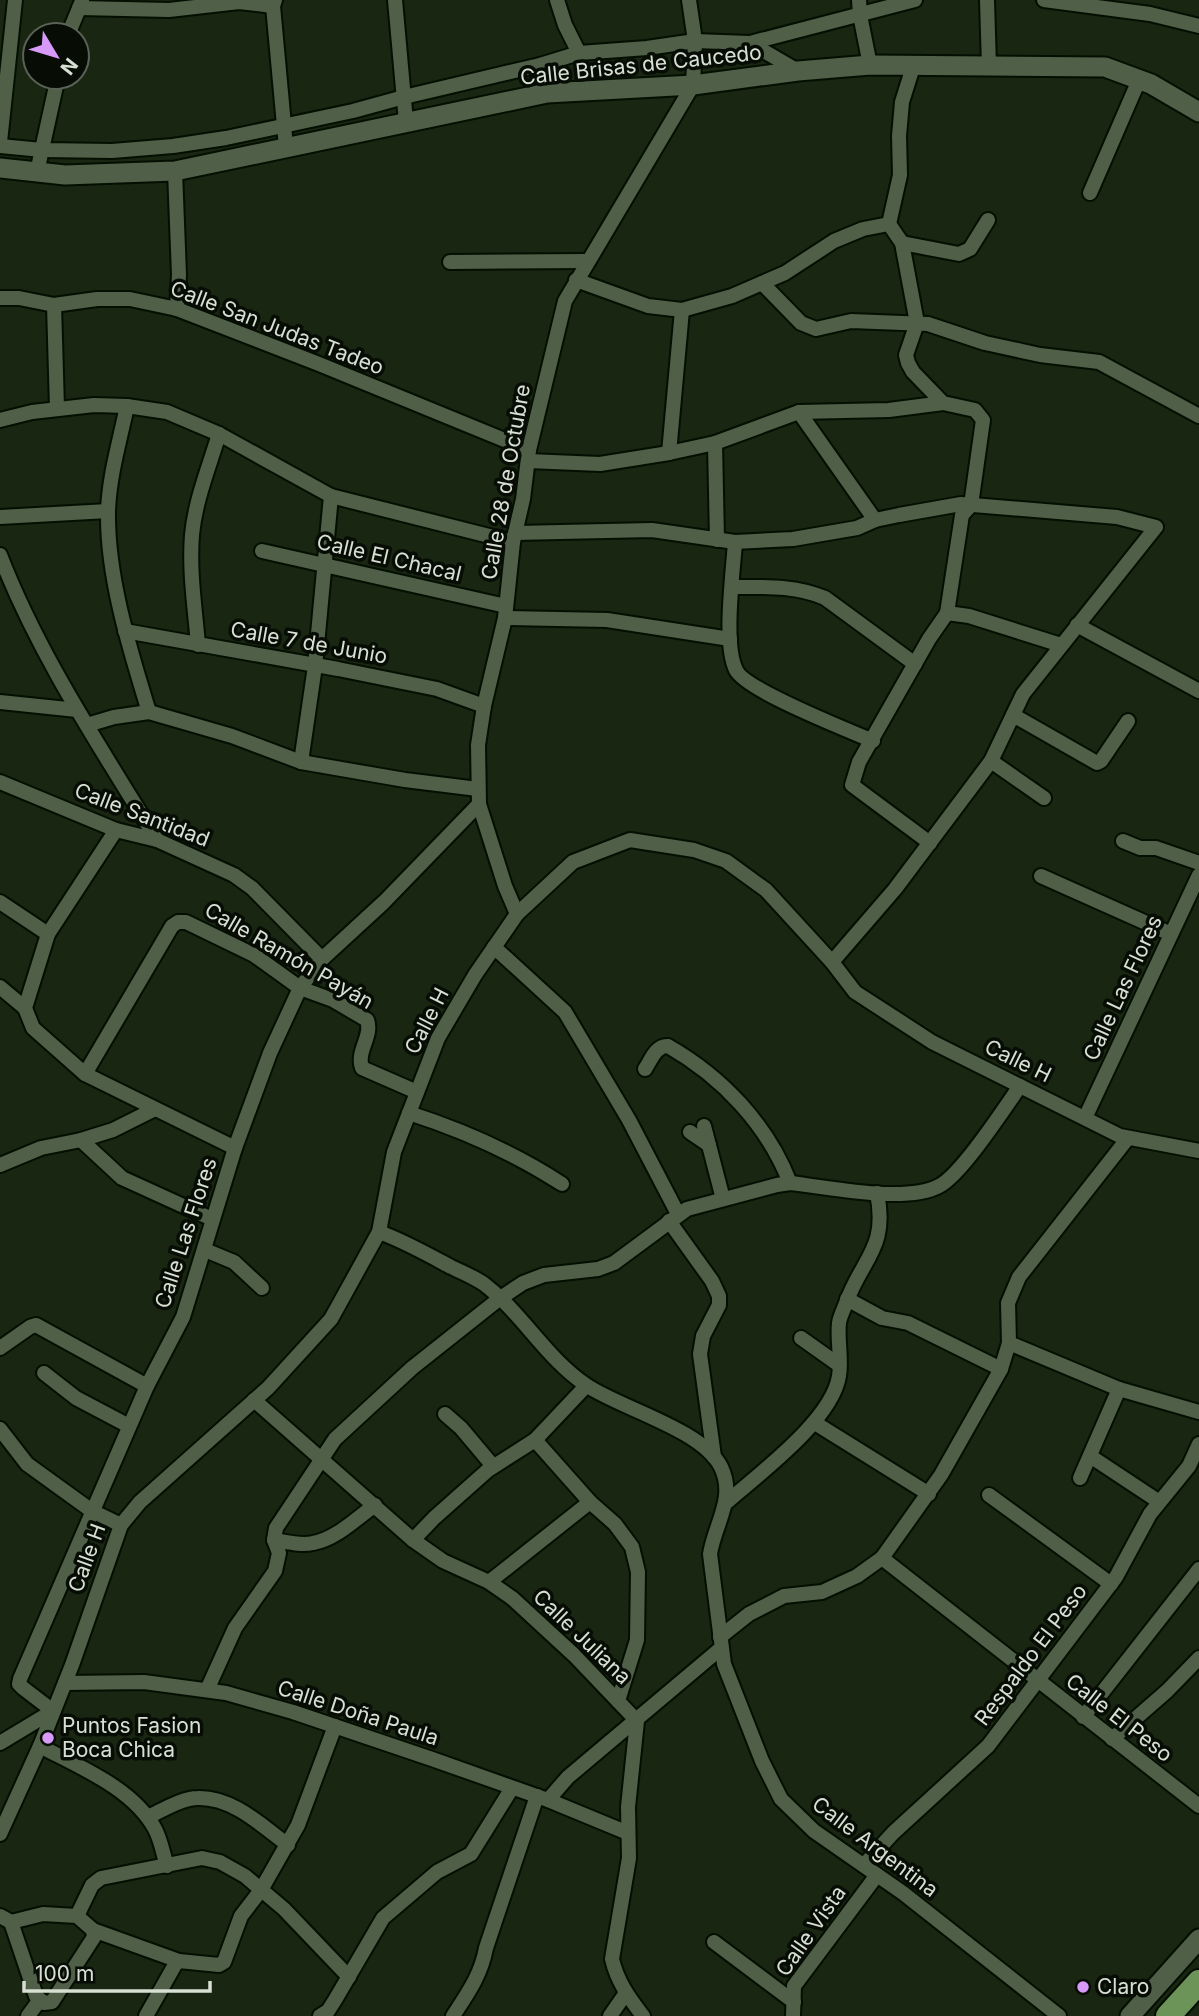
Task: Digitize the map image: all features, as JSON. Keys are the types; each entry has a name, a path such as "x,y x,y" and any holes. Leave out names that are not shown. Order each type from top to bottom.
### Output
{"highway":[{"path":"1168,2016 1199,1982"}],"street":[{"path":"15,0 0,144 42,150 112,151 179,145 353,111 579,53 695,41 750,43 860,8 915,0"},
{"path":"395,0 406,122"},
{"path":"557,0 565,25 579,53"},
{"path":"690,0 695,41 693,85"},
{"path":"987,0 989,66"},
{"path":"1044,0 1150,14 1199,26"},
{"path":"74,21 81,4 169,10 239,2 274,3 286,147"},
{"path":"860,8 870,65"},
{"path":"750,43 798,71"},
{"path":"540,65 547,93"},
{"name":"Calle Brisas de Caucedo","path":"0,168 65,176 178,170 547,93 693,85 798,71 870,65 1105,67 1151,84 1199,112"},
{"path":"913,67 902,102 900,175 889,224 902,243 917,323 906,355 913,372 943,403 975,410 983,420 971,505 962,514 947,613 859,762 852,785 930,843"},
{"path":"1090,193 1139,80"},
{"name":"Calle 28 de Octubre","path":"517,914 505,886 479,804 478,745 505,612 528,456 565,301 693,85"},
{"path":"37,172 55,91"},
{"path":"177,309 179,145"},
{"path":"902,243 958,254 970,249 988,220"},
{"path":"576,280 648,306 682,310 732,296 785,273 834,241 863,229 889,224"},
{"path":"450,262 587,261"},
{"path":"762,283 801,324 816,329 851,321 928,324 985,343 1040,355 1099,362 1199,416"},
{"name":"Calle San Judas Tadeo","path":"0,298 19,298 54,305 97,299 130,299 177,309 319,364 528,456 600,464 715,443 799,412 889,410 943,403"},
{"path":"54,305 57,408"},
{"path":"669,453 682,310"},
{"path":"0,420 57,408 94,405 127,406 167,412 219,434 331,496 514,537 652,530 734,542 793,539 961,503 1117,517 1156,527 1023,694 991,761 930,843 895,889 832,962"},
{"path":"127,406 110,485 109,538 125,631 149,712"},
{"path":"799,412 875,520"},
{"path":"198,645 191,563 192,532 198,502 219,434"},
{"path":"715,443 717,540"},
{"path":"302,762 315,666 331,496"},
{"path":"0,517 108,511"},
{"path":"734,542 730,639 736,671 747,681 780,699 873,741"},
{"name":"Calle El Chacal","path":"262,551 324,564 505,612 607,620 730,639"},
{"path":"0,555 5,580 77,710 157,840"},
{"path":"732,587 786,587 814,593 825,598 915,664"},
{"path":"947,613 970,616 1061,645"},
{"path":"1077,625 1199,691"},
{"name":"Calle 7 de Junio","path":"125,631 437,689 484,706"},
{"path":"0,702 77,710"},
{"path":"87,725 114,717 149,712 232,736 302,762 405,780 478,789"},
{"path":"1013,715 1097,763 1128,720"},
{"path":"991,761 1044,798"},
{"name":"Calle Santidad","path":"0,782 116,830 157,840 234,875 252,888 322,958"},
{"name":"Calle Las Flores","path":"53,1711 23,1688 19,1684 20,1679 147,1386 183,1317 235,1148 270,1053 300,988 322,958 384,902 479,804"},
{"path":"116,830 48,934 26,1008 33,1028 85,1074 235,1148"},
{"name":"Calle H","path":"0,1834 65,1683 121,1525 140,1502 254,1400 331,1319 379,1232 394,1152 438,1038 475,975 517,914 573,862 630,840 694,850 726,860 766,890 832,962 855,992 921,1035 1128,1138 1199,1150"},
{"path":"1123,841 1140,849 1156,848 1199,863"},
{"name":"Calle Las Flores","path":"1085,1118 1199,875"},
{"path":"1041,876 1171,934"},
{"path":"0,902 48,934"},
{"name":"Calle Ramón Payán","path":"85,1074 172,926 178,922 187,922 254,956 300,988 333,1000 367,1020 369,1030 360,1057 362,1068 417,1092"},
{"path":"495,947 565,1012 629,1120 673,1218 719,1296 719,1306 703,1336 700,1354 714,1457"},
{"path":"3,993 26,1008"},
{"path":"645,1069 658,1049 663,1045 668,1046 729,1090 745,1106 766,1135 790,1183"},
{"path":"207,1690 235,1628 275,1571 279,1553 274,1540 276,1528 321,1457 335,1439 412,1368 499,1299 523,1283 544,1275 598,1269 614,1263 687,1209 723,1199 790,1183 877,1193 922,1192 941,1185 957,1170 1020,1086"},
{"path":"0,1166 41,1148 113,1130 155,1109"},
{"path":"409,1113 464,1131 527,1161 562,1184"},
{"path":"697,1129 709,1145 723,1199"},
{"path":"453,2016 477,1980 486,1948 542,1798 637,1721 749,1614 784,1596 822,1592 857,1576 882,1558 929,1494 1001,1369 1009,1343 1008,1303 1019,1277 1128,1138"},
{"path":"81,1140 122,1178 212,1219"},
{"path":"727,1502 815,1423 834,1389 839,1377 839,1322 847,1299 872,1254 880,1229 881,1215 877,1193"},
{"path":"379,1232 483,1283 549,1352 586,1385 663,1422 714,1457 721,1468 727,1502"},
{"path":"205,1250 234,1262 262,1288"},
{"path":"847,1299 882,1318 916,1327 1001,1369"},
{"path":"0,1348 36,1325 147,1386"},
{"path":"801,1338 839,1365"},
{"path":"1009,1343 1119,1389 1199,1412"},
{"path":"44,1373 76,1398 129,1426"},
{"path":"413,1540 494,1466 535,1440 586,1385"},
{"path":"1080,1478 1119,1389"},
{"name":"Calle Juliana","path":"254,1400 413,1540 443,1561 489,1583 512,1598 564,1645 637,1721"},
{"path":"445,1413 494,1466"},
{"path":"815,1423 929,1494"},
{"path":"0,1429 27,1464 92,1511 121,1525"},
{"path":"535,1440 590,1502 615,1524 632,1546 638,1572 637,1640 618,1701"},
{"name":"Respaldo El Peso","path":"864,1865 893,1833 988,1746 1111,1584 1158,1501 1189,1466 1199,1444"},
{"path":"1090,1455 1158,1501"},
{"path":"989,1494 1111,1584"},
{"path":"489,1583 590,1502"},
{"name":"Calle Argentina","path":"727,1502 712,1538 710,1554 720,1643 730,1683 781,1799 814,1831 864,1865 1059,2016"},
{"path":"274,1540 299,1544 321,1541 375,1505"},
{"name":"Calle El Peso","path":"882,1558 1199,1806"},
{"path":"1083,1717 1199,1569"},
{"path":"1112,1739 1167,1691 1199,1658"},
{"name":"Calle Doña Paula","path":"65,1683 144,1682 226,1693 335,1726 542,1798 628,1833"},
{"path":"0,1743 53,1711"},
{"path":"637,1721 628,1807 629,1858 612,1959 626,1993 643,2016"},
{"path":"93,1930 94,1937 52,2002 39,2001 6,1919 43,1914 77,1916 93,1930 179,1961 219,1965 224,1962 241,1916 261,1890 288,1845 335,1726"},
{"path":"40,1746 105,1782 148,1817 157,1832 167,1866"},
{"path":"323,2015 328,2011 383,1918 437,1871 471,1854 512,1788"},
{"path":"148,1817 197,1798 219,1800 241,1810 288,1845"},
{"path":"77,1916 92,1885 101,1878 202,1858 220,1862 245,1875 284,1909 349,1977"},
{"name":"Calle Vista","path":"793,2009 794,1986 877,1875"},
{"path":"1130,2016 1199,1939"},
{"path":"713,1942 793,2009"},
{"path":"146,2016 172,1968 179,1961"},
{"path":"610,2016 626,1993"},
{"path":"28,2016 39,2001"}],"place":[{"name":"Puntos Fasion Boca Chica","path":"48,1738"},
{"name":"Claro","path":"1083,1987"}]}
